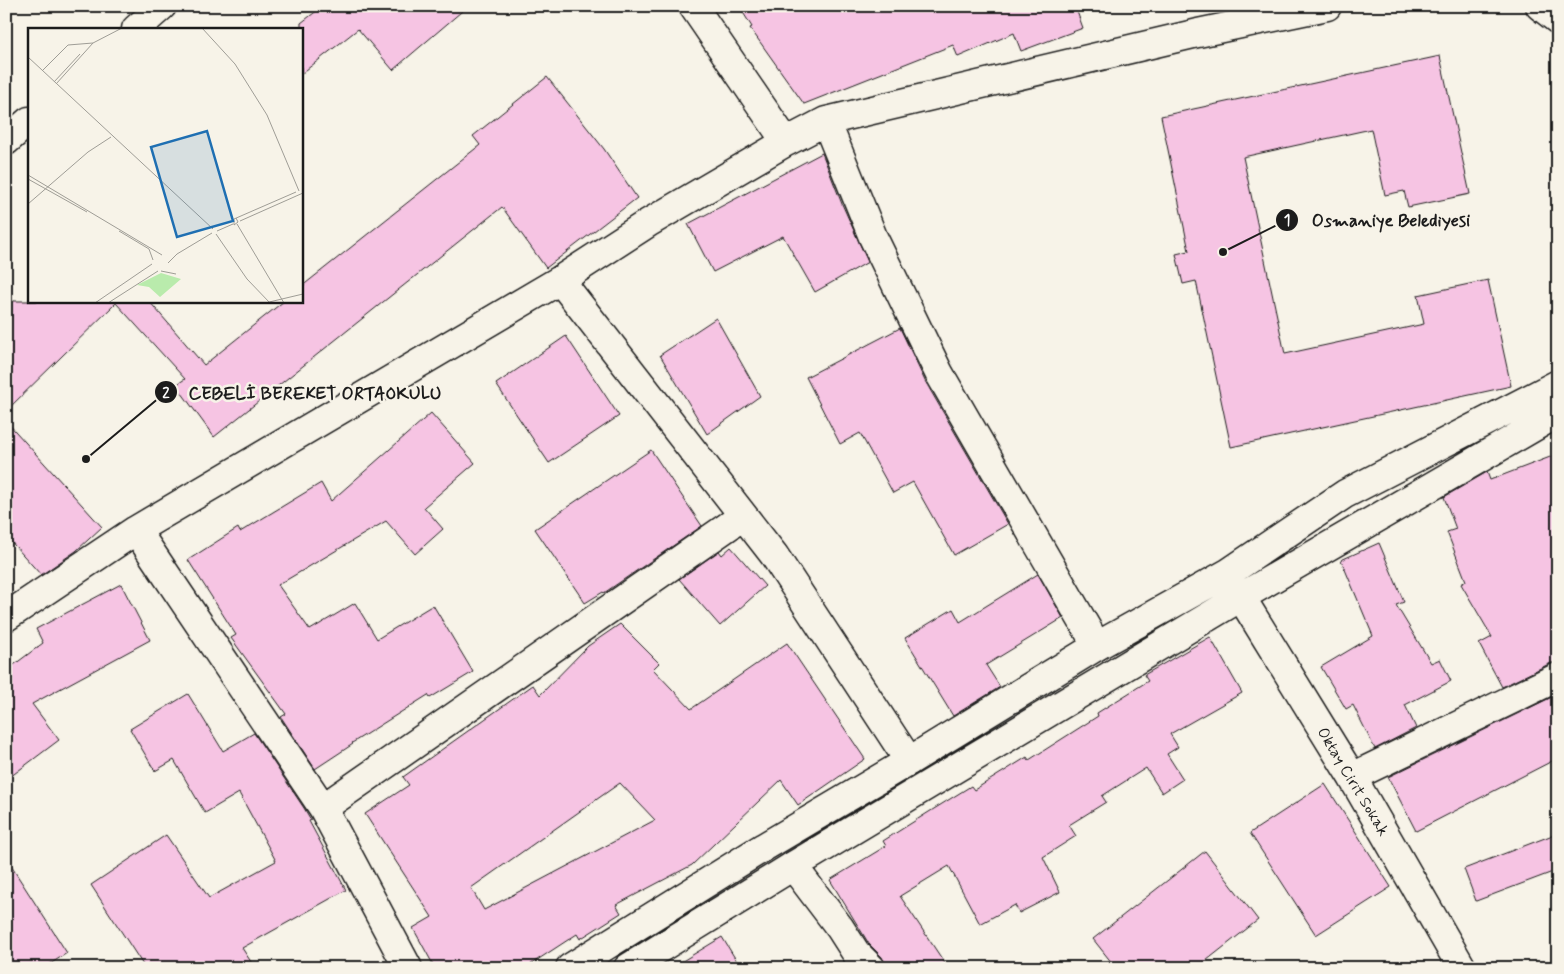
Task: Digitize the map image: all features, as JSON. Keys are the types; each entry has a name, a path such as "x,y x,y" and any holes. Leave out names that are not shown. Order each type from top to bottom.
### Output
{"street":[{"path":"137,28 162,6"},
{"path":"693,6 786,142"},
{"path":"6,617 136,530 560,280 648,223 826,120 1198,33 1327,6"},
{"path":"1540,6 1558,20"},
{"path":"826,120 873,237 938,373 1097,646"},
{"path":"6,140 28,122"},
{"path":"560,280 774,555 910,762"},
{"path":"570,968 764,847 910,762 1097,646 1228,573 1345,494 1558,384"},
{"path":"628,968 1241,597 1558,413"},
{"path":"323,808 743,516"},
{"path":"136,530 323,808 408,968"},
{"name":"Oktay Cirit Sokak","path":"1241,597 1352,777 1462,968"},
{"path":"1352,777 1558,677"},
{"path":"764,847 794,866 856,953 871,968"}],"building":[{"path":"323,6 468,6 393,70 358,29 302,73 301,23"},
{"path":"739,6 1075,6 1083,28 1021,51 1014,33 958,57 953,45 804,104 750,28 752,27"},
{"path":"1440,56 1470,194 1408,207 1404,191 1385,195 1371,129 1243,157 1285,354 1424,324 1418,295 1488,280 1511,386 1231,447 1196,281 1183,284 1176,254 1189,251 1161,116"},
{"path":"547,77 604,149 637,198 546,268 502,207 214,437 176,385 185,379 116,303 6,411 6,301 150,302 204,365 283,302 302,302 302,286 480,145 473,136"},
{"path":"822,153 868,262 815,292 783,236 713,272 688,224"},
{"path":"716,318 760,396 707,434 660,355"},
{"path":"900,328 925,381 1008,524 954,555 913,482 893,493 860,433 840,444 806,377"},
{"path":"566,336 619,416 549,463 496,384"},
{"path":"431,413 475,463 424,507 443,529 415,554 386,521 278,585 310,630 355,603 377,639 433,605 473,672 430,698 428,695 315,769 281,717 286,714 231,638 236,635 188,560 238,528 240,532 321,483 331,501"},
{"path":"6,421 102,527 76,551 41,575 6,536"},
{"path":"651,450 702,526 604,593 585,603 535,529"},
{"path":"1558,454 1558,662 1551,663 1502,687 1479,644 1492,637 1461,584 1466,581 1447,532 1456,529 1444,497 1487,472 1490,480"},
{"path":"1379,543 1404,602 1396,605 1431,663 1440,659 1451,681 1405,705 1416,728 1375,749 1353,705 1346,709 1321,667 1373,636 1341,560"},
{"path":"731,547 765,586 720,626 679,579 719,551 722,555"},
{"path":"1038,574 1063,618 986,665 1000,687 953,716 905,638 953,609 960,622"},
{"path":"121,584 150,640 32,704 59,740 6,780 6,669 43,643 36,629"},
{"path":"620,624 659,663 653,669 691,709 787,643 865,759 798,805 781,780 692,865 616,905 621,913 580,939 577,934 525,968 435,968 413,928 432,917 365,814 409,785 403,777 533,685 540,695 588,646","holes":["620,783 655,820 484,910 471,888"]},
{"path":"1210,637 1242,693 1170,734 1178,747 1167,754 1183,779 1162,793 1146,768 1102,796 1106,802 1069,825 1076,836 1043,857 1060,892 1019,913 1015,905 980,924 949,866 900,896 948,968 886,968 882,957 869,944 830,880 886,846 883,841 971,786 974,790 1027,757 1029,760 1098,716 1097,713 1148,681 1144,675"},
{"path":"188,694 223,751 254,733 304,808 346,890 242,948 255,968 145,968 91,885 166,835 209,898 276,861 239,793 205,813 174,760 155,771 130,729"},
{"path":"1558,694 1558,758 1416,831 1388,777"},
{"path":"1325,784 1391,887 1316,935 1250,833"},
{"path":"1558,833 1558,870 1476,901 1464,869"},
{"path":"1205,851 1258,920 1197,968 1116,968 1093,939"},
{"path":"6,858 67,953 44,968 6,968"},
{"path":"722,937 741,968 671,968"}],"place":[{"name":"Osmaniye Belediyesi","path":"1223,252"},
{"name":"CEBELİ BEREKET ORTAOKULU","path":"86,459"}]}
